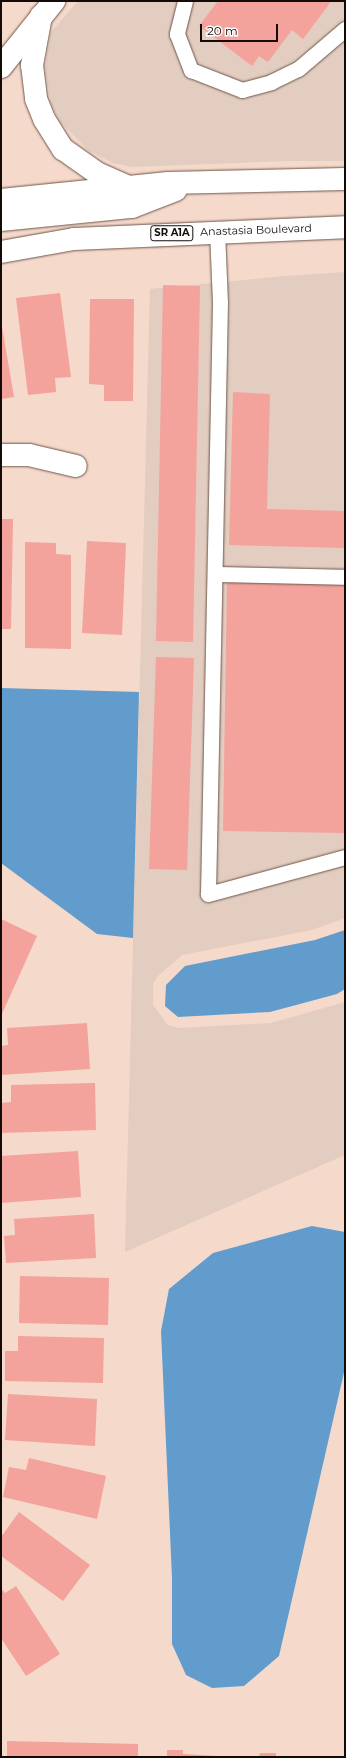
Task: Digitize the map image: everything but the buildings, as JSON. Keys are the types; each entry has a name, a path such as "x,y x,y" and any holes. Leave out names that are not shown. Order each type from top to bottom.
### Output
{"main road":[{"path":"1,48 47,9"},
{"path":"1,67 47,9"},
{"path":"47,9 32,65 36,99 47,124 63,149 97,173 128,187"},
{"path":"1,200 128,187 197,182 345,179"},
{"path":"1,220 132,206 197,182"},
{"name":"Anastasia Boulevard","path":"1,252 74,239 217,231 345,227"},
{"path":"1,455 29,455 76,466"}],"lane":[{"path":"185,1 178,34 191,70 242,90 271,82 298,69 345,29"},
{"path":"217,231 220,302 208,894 345,857"},
{"path":"215,574 345,577"}],"shaded area":[{"path":"78,1 345,1 345,161 287,161 132,167 113,163 89,151 60,122 51,104 45,69 51,32"},
{"path":"345,272 345,918 312,930 182,955 157,977 153,984 153,1005 168,1025 179,1028 271,1023 345,1002 345,1155 125,1252 150,289 284,276"}],"water":[{"path":"1,688 139,692 133,938 97,934 1,863"},
{"path":"345,930 345,989 337,994 270,1012 178,1017 165,1006 166,985 185,966 315,940"},
{"path":"312,1226 345,1232 345,1368 279,1656 244,1686 212,1688 186,1675 172,1644 172,1578 161,1331 169,1289 213,1253"}]}
